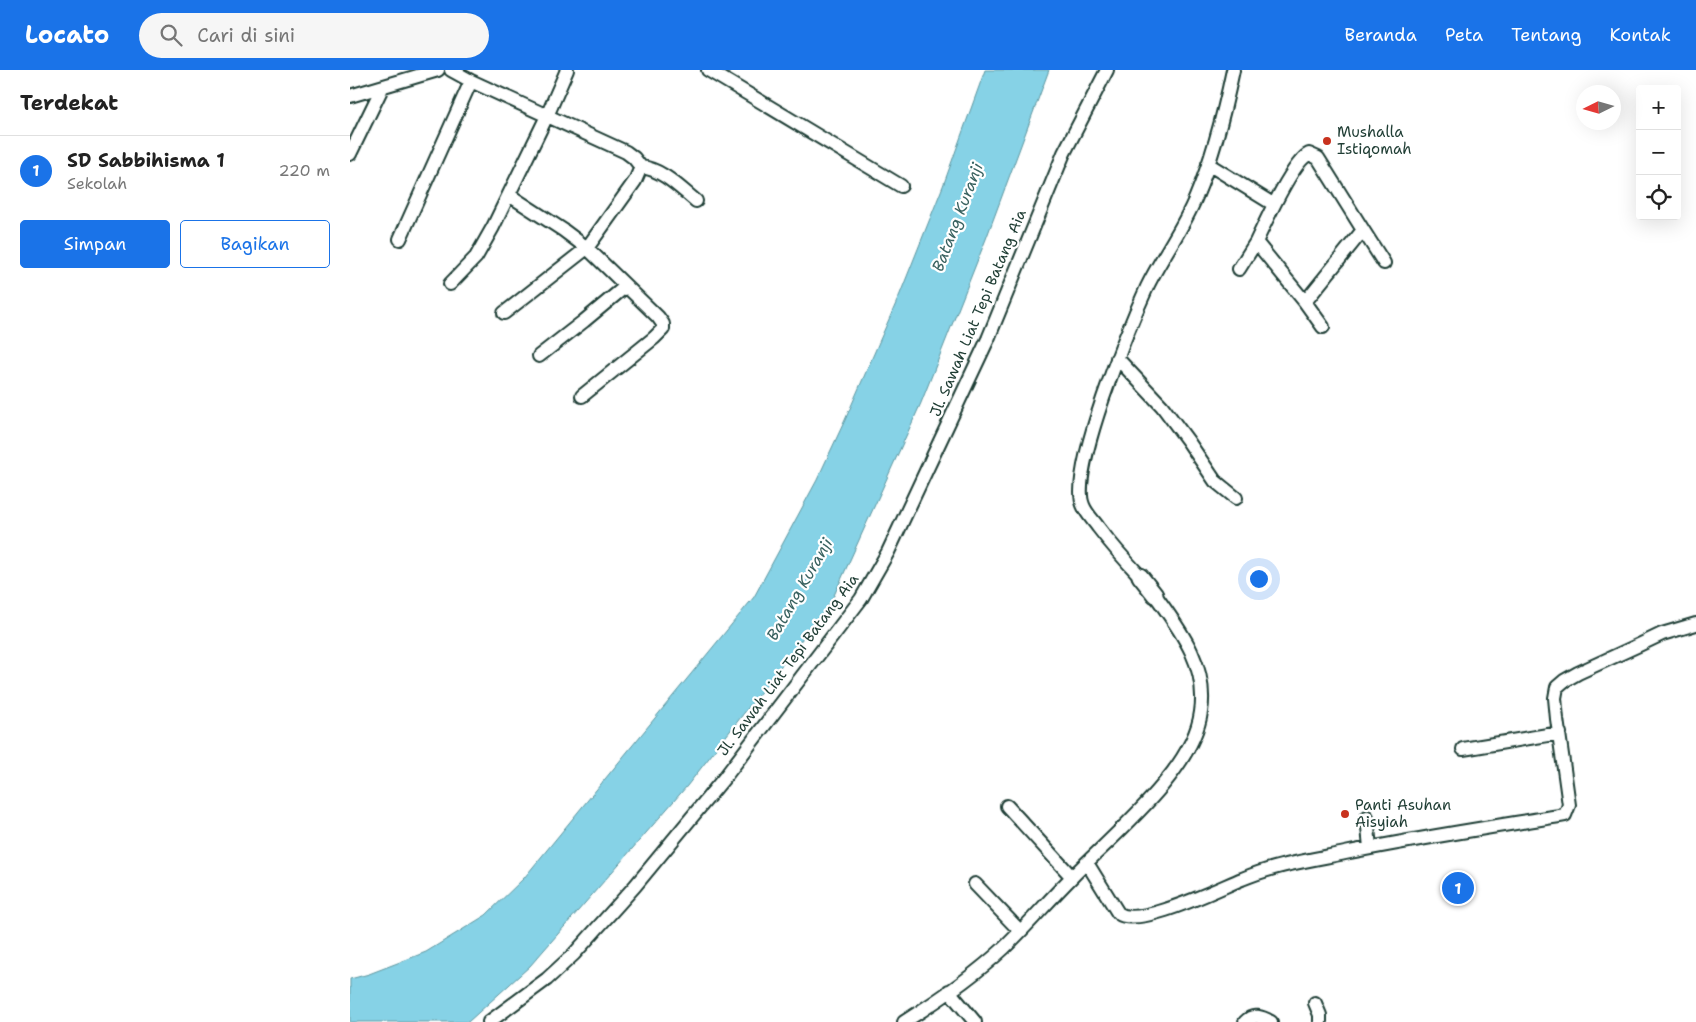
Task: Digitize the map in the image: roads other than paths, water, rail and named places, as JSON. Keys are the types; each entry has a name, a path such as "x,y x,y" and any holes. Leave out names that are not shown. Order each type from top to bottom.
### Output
{"street":[{"path":"350,96 382,88 412,74 438,70"},
{"path":"451,70 470,81 626,152 634,158 641,168 650,169 661,174 696,201"},
{"path":"450,284 476,257 509,195 567,70"},
{"path":"708,70 901,186"},
{"name":"Jl. Sawah Liat Tepi Batang Aia","path":"495,1021 547,979 574,954 635,886 725,777 860,599 888,552 938,447 988,338 1064,153 1107,70"},
{"path":"904,1022 934,1003 990,960 1087,863 1144,804 1180,763 1190,745 1199,722 1202,690 1195,657 1156,595 1089,515 1083,506 1080,494 1081,478 1098,413 1117,358 1148,285 1189,213 1208,164 1228,96 1233,70"},
{"path":"400,239 470,81"},
{"path":"350,154 382,88"},
{"path":"1239,270 1256,242 1273,204 1302,159 1309,154 1314,155 1384,263"},
{"path":"1208,164 1273,204"},
{"path":"504,313 587,248 635,181 641,168"},
{"path":"509,195 587,248 664,326 663,330 582,396"},
{"path":"1306,302 1363,230"},
{"path":"1256,242 1306,302 1323,327"},
{"path":"539,356 626,286"},
{"path":"1117,358 1162,406 1215,481 1236,498"},
{"path":"1087,863 1118,913 1126,917 1135,917 1174,907 1243,878 1282,865 1565,815 1569,805 1555,698 1557,687 1564,681 1655,638 1696,624"},
{"path":"1463,749 1560,733"},
{"path":"1007,806 1072,877"},
{"path":"1367,817 1370,848"},
{"path":"975,884 1020,931"},
{"path":"949,991 975,1022"},
{"path":"1314,1003 1320,1015 1320,1022"},
{"path":"1245,1022 1248,1019 1259,1016 1271,1022"}],"water":[{"name":"Batang Kuranji","path":"985,70 1049,70 986,239 921,403 831,602 687,786 530,966 468,1022 350,1022 350,979 369,974 426,952 486,915 524,878 754,597 817,480 845,420 900,294 943,186"}],"place":[{"name":"Mushalla Istiqomah","path":"1327,141"},
{"name":"Panti Asuhan Aisyiah","path":"1345,814"},
{"name":"SD Sabbihisma 1","path":"1458,888"}]}
